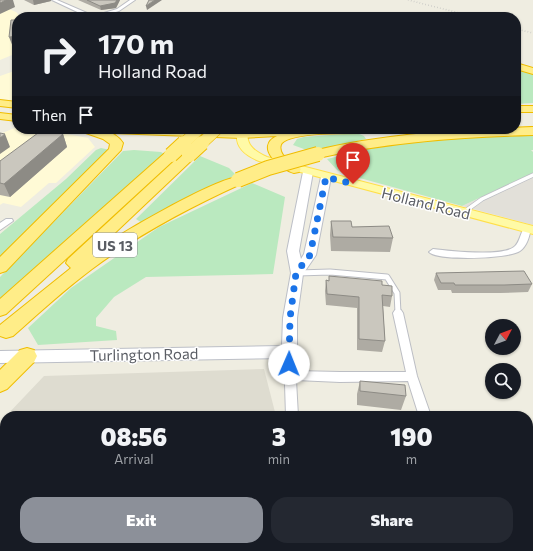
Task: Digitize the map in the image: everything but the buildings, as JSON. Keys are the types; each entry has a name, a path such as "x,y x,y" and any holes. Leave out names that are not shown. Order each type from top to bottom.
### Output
{"highway":[{"path":"521,67 533,71"},
{"path":"0,103 12,104"},
{"path":"521,110 533,109"},
{"path":"0,116 12,117"},
{"path":"521,123 533,123"},
{"name":"US 13","path":"521,131 533,131"},
{"path":"0,267 115,150 117,143 115,140 100,134"},
{"name":"US 13","path":"0,309 194,134"},
{"path":"3,333 52,283 212,134"},
{"path":"294,134 284,136 277,141 274,147 276,157 294,169"},
{"name":"US 13","path":"3,333 59,286 113,247 175,209 238,180 268,168 353,146 411,138 456,134"},
{"path":"0,382 27,356"}],"main road":[{"name":"Holland Road","path":"242,134 241,142 251,153 263,159 294,169 530,230"}],"street":[{"path":"54,0 82,12"},
{"path":"111,12 128,5 133,0"},
{"path":"292,411 288,352 290,318 296,273 293,251 308,172"},
{"path":"296,273 310,255 326,177"},
{"path":"0,227 9,221"},
{"path":"433,252 465,255 498,254 515,251 522,244 530,230"},
{"path":"398,313 412,376 423,411"},
{"name":"Turlington Road","path":"0,357 288,352"},
{"path":"289,375 340,377 412,376"}],"lane":[{"path":"464,212 482,199 533,175"},
{"path":"296,273 330,272 387,277 397,293 398,313"}],"shaded area":[{"path":"0,5 16,12 12,12 12,55 0,60"},
{"path":"12,72 12,100 0,99 0,76"},
{"path":"12,129 12,134 67,134 88,138 95,147 56,183 49,183 21,207 3,203 0,205 0,134"},
{"path":"533,173 533,225 462,206 495,191"},
{"path":"264,369 275,411 11,411 44,376"}],"green space":[{"path":"521,69 533,73 533,103 521,104"},
{"path":"359,134 364,136 366,139 312,152 293,145 297,139 304,137"},
{"path":"533,134 533,150 531,150 533,152 533,173 462,206 345,174 337,170 327,159 390,144 443,138"},
{"path":"101,148 110,150 0,258 0,234 66,179 96,150"},
{"path":"134,150 161,152 164,154 0,299 0,277 123,151"},
{"path":"200,156 229,168 236,175 186,199 142,223 136,219"},
{"path":"252,183 285,197 273,274 146,277 114,297 96,318 96,326 116,331 117,340 38,345 28,328 71,288 159,227"}],"railway":[{"path":"408,0 455,12"},
{"path":"521,30 533,33"}],"route":[{"path":"289,364 288,352 290,318 296,273 310,255 326,177 353,184"}]}
